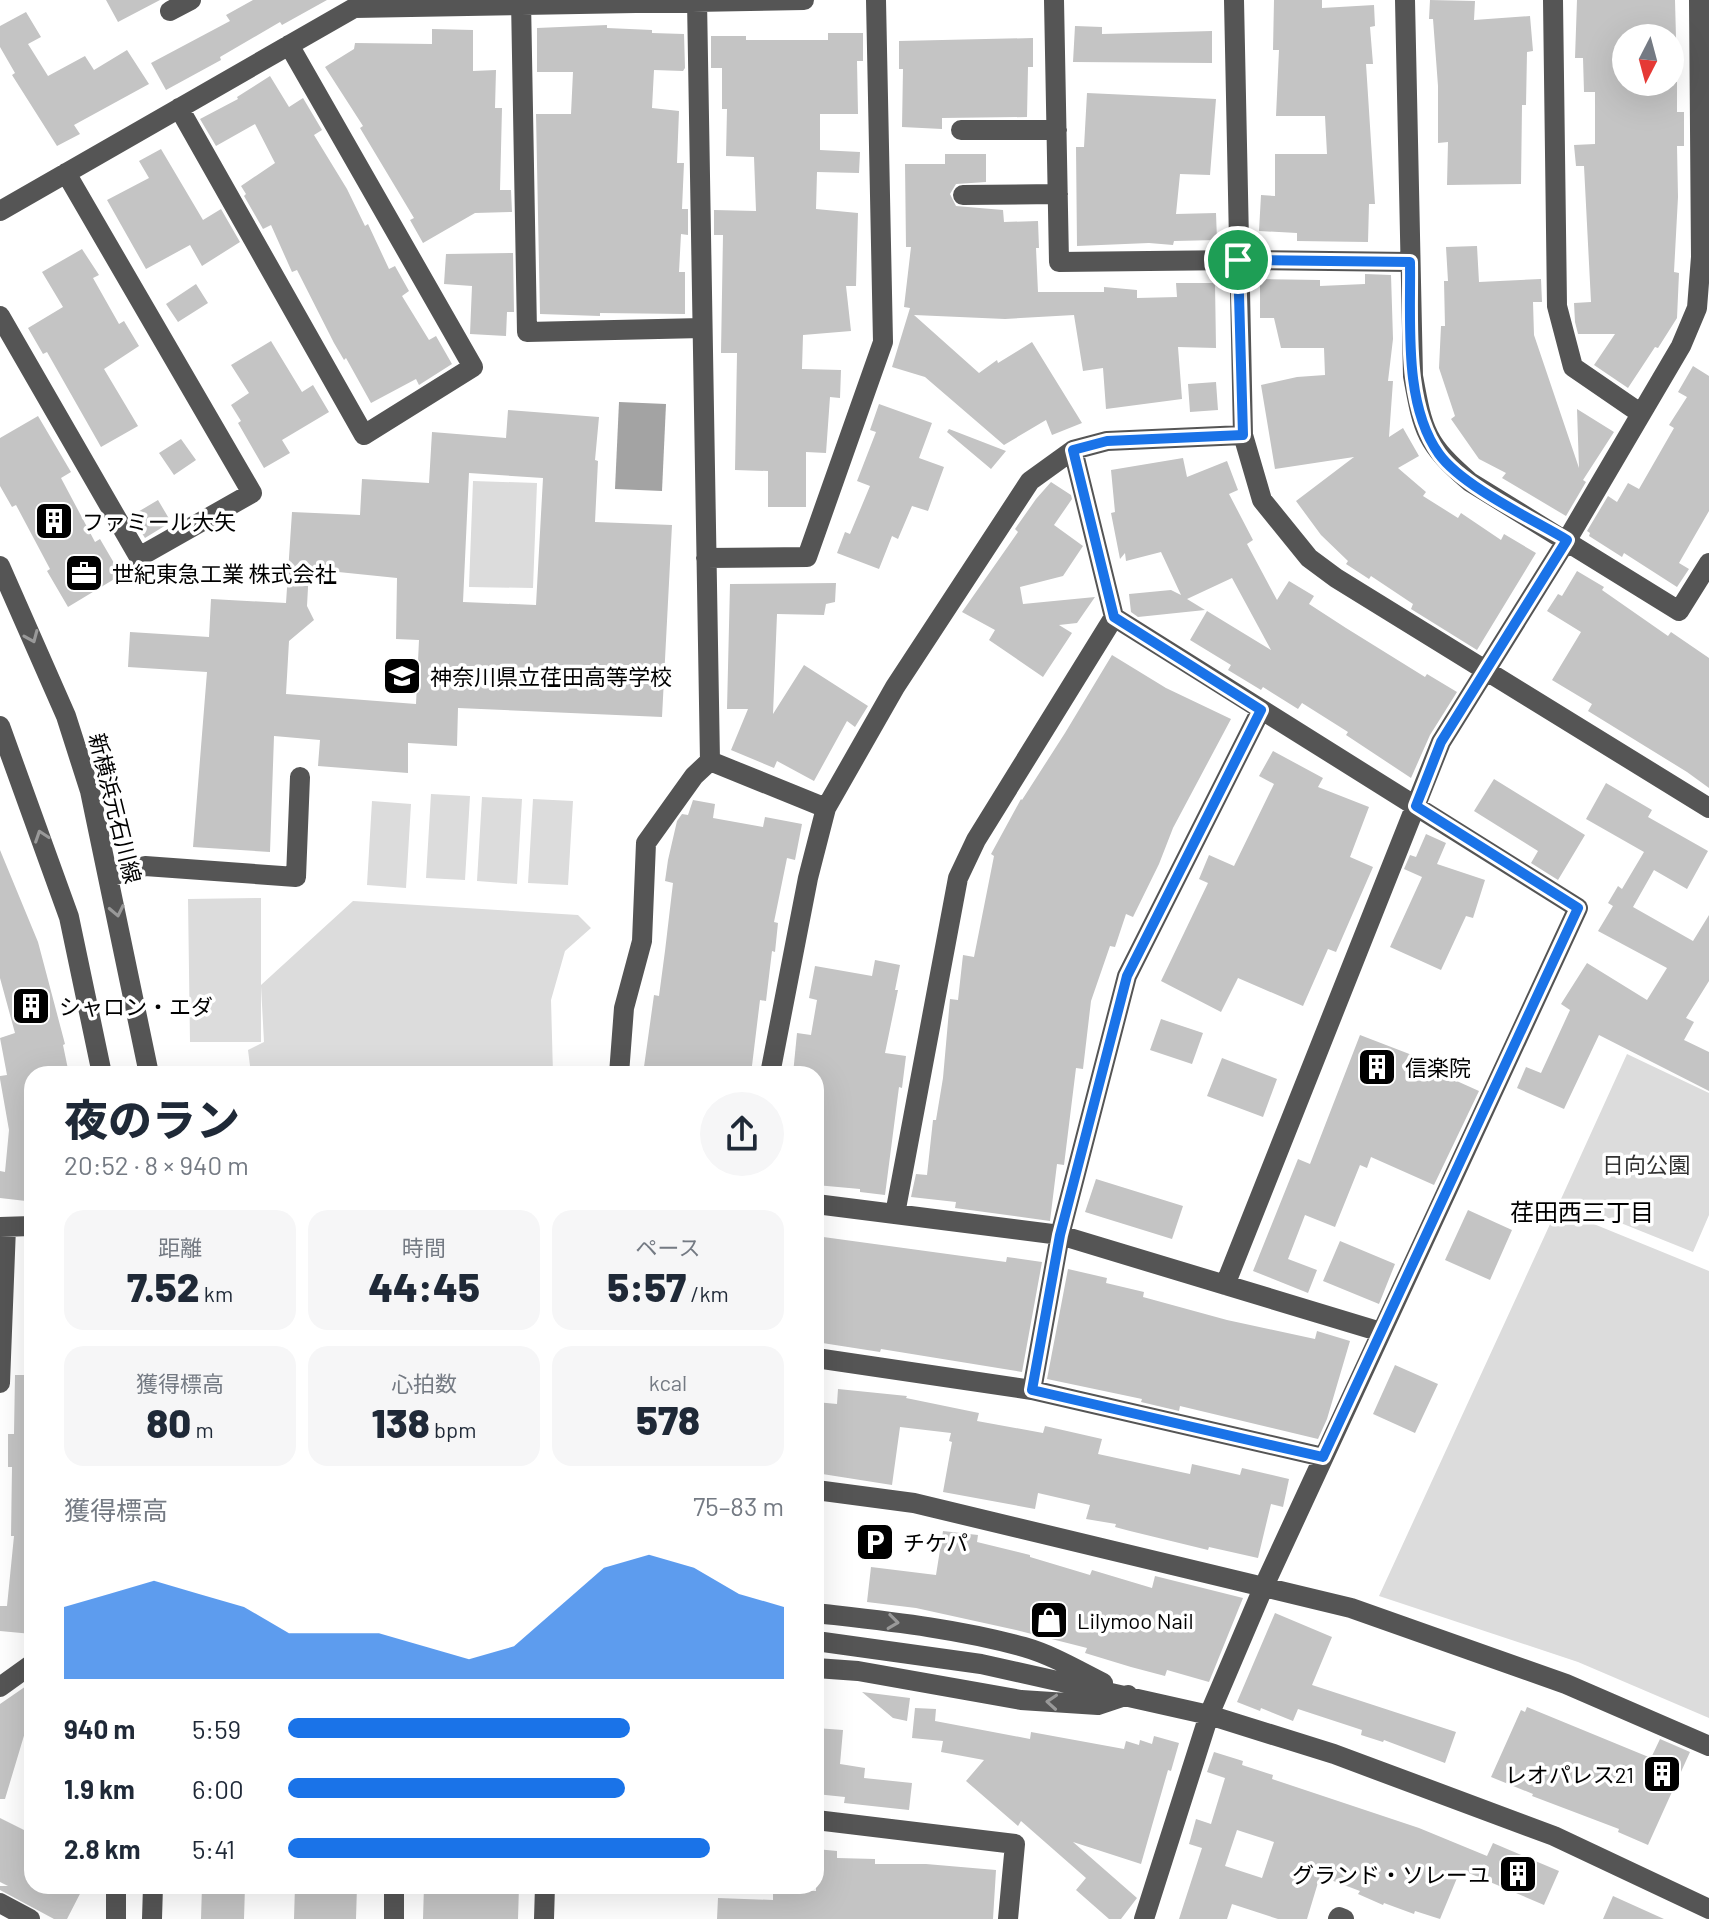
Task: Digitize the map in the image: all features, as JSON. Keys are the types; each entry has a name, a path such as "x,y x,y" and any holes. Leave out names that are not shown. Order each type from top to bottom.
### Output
{"street":[{"path":"170,11 191,0"},
{"path":"620,1066 624,1008 642,941 646,843 694,776 710,761 697,0"},
{"path":"0,211 289,45 352,4 804,0"},
{"path":"706,558 807,557 883,342 876,0"},
{"path":"1054,0 1059,262 1410,262"},
{"path":"1234,0 1243,435 1262,500 1309,558 1336,578 1709,808"},
{"path":"1405,0 1413,376 1421,422 1440,456 1470,482 1679,611 1709,563"},
{"path":"1553,0 1557,306 1573,367 1640,413"},
{"path":"1225,1285 1441,742 1567,540 1681,346 1697,308 1701,257 1699,0"},
{"path":"521,2 527,332 702,328"},
{"path":"179,108 364,435 473,367 289,45"},
{"path":"961,130 1057,130"},
{"path":"0,316 139,557 252,493 66,173"},
{"path":"963,195 1058,194"},
{"path":"772,1066 808,878 826,808 895,687 1030,481 1073,450 1107,441 1243,435"},
{"path":"1073,450 1114,617 1578,908 1264,1586 1209,1715 1144,1919"},
{"name":"新横浜元石川線","path":"0,566 66,716 90,791 147,1066"},
{"path":"895,1214 958,878 976,840 1114,617"},
{"path":"1032,1390 1060,1235 1127,976 1261,710"},
{"path":"0,726 69,917 100,1066"},
{"path":"710,761 826,808"},
{"path":"109,877 145,866 296,877 300,777"},
{"path":"824,1205 1060,1235 1381,1332"},
{"path":"0,1383 3,1227 24,1226"},
{"path":"824,1359 1032,1390 1323,1457"},
{"path":"824,1491 914,1503 1351,1608 1566,1684 1709,1746"},
{"path":"824,1614 917,1625 1025,1647 1128,1695"},
{"path":"824,1642 981,1664 1209,1715 1334,1754 1554,1836 1709,1909"},
{"path":"824,1669 858,1671 1021,1700 1098,1705 1128,1695"},
{"path":"0,1687 24,1670"},
{"path":"824,1821 1015,1844 1008,1919"},
{"path":"116,1894 116,1919"},
{"path":"152,1919 153,1894"},
{"path":"394,1894 394,1919"},
{"path":"544,1919 545,1894"},
{"path":"0,1903 30,1919"},
{"path":"1338,1919 1344,1919"}],"green space":[{"path":"473,481 537,483 533,588 469,587"},
{"path":"431,794 470,796 465,880 426,878"},
{"path":"482,797 522,799 517,884 477,881"},
{"path":"533,799 573,801 568,885 528,883"},
{"path":"372,801 411,804 406,888 367,885"},
{"path":"261,898 261,985 353,901 578,915 591,928 565,951 551,1000 553,1066 250,1066 248,1050 264,1042 261,986 261,1042 190,1042 188,899"},
{"name":"日向公園","path":"1627,1054 1709,1093 1709,1215 1693,1252 1561,1199"},
{"path":"1557,1209 1709,1271 1709,1718 1578,1662 1379,1596"}],"shaded area":[{"path":"619,402 666,404 662,491 615,489"}],"building":[{"path":"106,0 160,0 118,22"},
{"path":"253,0 327,0 282,25 280,22 220,57 221,60 166,90 151,63 230,21 226,15"},
{"path":"1274,0 1322,0 1322,8 1374,5 1375,26 1370,27 1373,64 1366,64 1375,204 1369,204 1368,242 1297,241 1297,233 1259,231 1261,195 1275,196 1275,154 1327,154 1325,116 1276,116 1279,50 1273,50"},
{"path":"1430,0 1475,1 1474,20 1530,16 1533,51 1527,52 1526,105 1522,105 1521,184 1447,185 1448,142 1438,143 1438,86 1433,19 1429,19"},
{"path":"1577,0 1675,0 1676,24 1612,24 1612,96 1677,96 1677,112 1684,112 1684,146 1677,146 1674,272 1679,273 1677,318 1628,388 1594,365 1615,334 1578,334 1575,322 1574,303 1591,302 1584,166 1576,166 1574,145 1595,144 1595,92 1584,92 1583,58 1575,58"},
{"path":"26,12 41,37 28,44 48,76 85,56 94,70 127,50 149,84 74,125 80,134 57,146 12,75 15,73 0,47 0,26"},
{"path":"607,25 607,28 684,34 685,68 683,71 654,70 652,108 679,111 677,163 684,163 682,209 688,209 688,235 681,234 679,272 685,272 685,314 540,314 536,114 571,114 573,72 537,72 537,28"},
{"path":"1075,26 1102,27 1102,34 1212,31 1212,63 1073,62"},
{"path":"432,29 473,30 473,71 496,70 495,108 502,108 500,190 511,190 512,212 475,213 423,243 410,220 414,218 360,128 363,126 325,67 354,49 355,43 432,44"},
{"path":"828,33 863,33 863,61 857,61 858,114 820,114 820,150 860,152 859,173 817,172 816,209 858,213 856,286 846,286 851,331 803,335 802,369 841,370 840,398 830,397 826,453 806,452 806,507 768,507 768,471 735,470 737,353 721,353 723,235 714,235 714,210 756,211 754,157 726,156 727,109 722,109 722,68 711,68 711,36 746,36 746,40 828,40"},
{"path":"1033,38 1033,67 1028,67 1027,117 942,118 942,129 902,127 903,69 899,69 899,41"},
{"path":"270,76 289,107 303,98 322,130 314,135 365,226 368,224 389,269 395,266 409,291 402,296 429,340 436,336 452,364 419,385 416,379 371,403 334,343 297,270 292,272 271,225 263,229 244,196 246,194 241,186 275,163 255,124 216,146 200,119 238,99"},
{"path":"1087,93 1216,99 1210,175 1180,174 1176,214 1216,213 1217,240 1174,241 1173,245 1077,246 1076,147 1084,147"},
{"path":"161,149 203,220 221,209 240,242 202,266 190,245 146,269 107,200 149,178 139,161"},
{"path":"945,154 986,154 986,182 956,184 950,194 956,206 1003,210 1004,222 1038,221 1038,292 1104,292 1104,287 1137,290 1137,298 1177,297 1176,283 1215,283 1216,348 1178,347 1182,399 1106,409 1103,368 1083,371 1074,315 1005,319 914,315 979,373 1032,342 1082,423 1052,435 1046,420 1004,445 925,377 892,367 910,308 904,307 911,247 906,247 905,164 945,164"},
{"path":"1477,246 1479,282 1541,279 1542,302 1533,302 1534,335 1579,468 1577,409 1614,432 1583,480 1586,482 1566,516 1502,478 1506,473 1479,459 1451,419 1455,416 1439,368 1441,326 1445,326 1444,281 1448,281 1446,247"},
{"path":"82,249 99,275 93,278 119,324 124,321 139,346 104,369 138,426 101,447 47,352 43,354 28,328 63,307 42,272"},
{"path":"513,253 514,312 507,312 506,336 470,334 472,286 444,284 446,254"},
{"path":"1365,274 1391,275 1393,339 1388,381 1393,381 1389,437 1403,428 1419,456 1398,468 1426,492 1423,496 1458,518 1461,513 1501,540 1504,534 1536,553 1477,650 1411,609 1413,604 1371,576 1369,579 1346,564 1348,561 1321,535 1296,501 1354,457 1275,469 1261,385 1325,375 1324,348 1281,348 1274,318 1260,318 1260,279 1320,280 1320,286 1365,284"},
{"path":"196,284 208,303 178,322 166,304"},
{"path":"271,341 302,392 313,385 329,412 282,440 290,453 264,468 231,405 249,393 231,365"},
{"path":"1693,366 1709,376 1709,511 1679,563 1689,569 1677,587 1624,553 1622,557 1589,536 1587,531 1608,496 1617,502 1628,483 1639,489 1674,428 1669,425 1687,397 1678,392"},
{"path":"1216,382 1218,410 1190,412 1188,384"},
{"path":"879,404 932,423 919,458 944,467 928,511 912,506 898,539 892,536 879,569 837,553 845,532 850,534 870,486 857,481 876,432 870,430"},
{"path":"508,410 599,417 595,522 672,525 662,717 458,708 457,746 408,743 408,773 318,766 320,740 274,736 270,852 193,847 207,672 128,667 130,632 209,637 211,599 286,603 292,512 360,515 362,479 429,483 432,432 506,438","holes":["469,473 543,478 536,605 463,602","309,569 397,578 396,639 419,640 416,704 286,694 289,641 314,620 307,606"]},
{"path":"38,416 71,472 61,478 95,542 100,539 121,575 68,607 16,505 12,507 0,486 0,438"},
{"path":"949,429 1006,451 991,469 947,432"},
{"path":"181,439 196,460 174,475 159,453"},
{"path":"1183,458 1187,477 1227,461 1238,490 1229,494 1253,540 1247,544 1277,600 1289,581 1314,596 1309,604 1425,677 1427,674 1457,692 1430,735 1411,778 1302,703 1298,709 1263,687 1261,690 1228,670 1231,665 1190,640 1207,611 1271,650 1232,578 1187,599 1205,610 1138,617 1131,612 1129,594 1171,590 1181,595 1161,552 1126,561 1125,553 1120,559 1111,513 1115,512 1111,470"},
{"path":"1051,482 1071,495 1072,499 1054,525 1083,546 1063,576 1020,587 1023,604 1095,597 1077,623 1059,625 1072,633 1043,677 989,640 995,630 962,612 1018,532 1015,529"},
{"path":"158,500 171,522 145,538 131,516"},
{"path":"1577,571 1604,587 1602,590 1668,636 1671,632 1709,658 1709,788 1588,711 1592,704 1552,680 1581,632 1547,611 1558,594 1562,596"},
{"path":"836,583 835,602 826,604 824,615 777,614 773,714 804,665 868,706 855,727 847,721 814,781 777,761 774,768 731,750 748,709 727,709 730,584"},
{"path":"1112,655 1166,688 1231,719 1173,828 1133,917 1126,914 1115,947 1110,946 1091,1001 1083,1069 1076,1068 1064,1165 1057,1164 1050,1221 955,1208 956,1202 911,1197 916,1174 927,1175 933,1120 936,1120 943,1078 950,999 958,1000 963,955 974,957 994,856 991,854 1021,799"},
{"path":"1273,751 1323,778 1318,787 1369,807 1350,857 1373,867 1336,952 1328,949 1303,1006 1238,978 1221,1012 1161,981 1208,883 1199,879 1209,855 1234,866 1274,784 1259,776"},
{"path":"1494,779 1585,835 1558,880 1531,863 1538,851 1474,811"},
{"path":"1606,783 1652,810 1648,817 1708,851 1687,889 1654,870 1633,907 1693,941 1709,915 1709,981 1686,1018 1694,1022 1684,1040 1709,1052 1709,1091 1599,1035 1564,1109 1517,1088 1526,1067 1541,1073 1570,1010 1561,1004 1587,963 1647,1000 1667,968 1598,931 1613,906 1608,903 1618,886 1622,889 1644,852 1586,819"},
{"path":"693,800 715,804 713,818 763,827 765,817 802,824 795,860 787,858 774,922 778,923 775,952 772,951 766,1001 760,1000 752,1066 644,1066 654,995 659,996 673,883 665,881 668,860 677,821 682,814 688,815"},
{"path":"1426,834 1446,843 1437,864 1485,880 1473,918 1466,916 1441,970 1390,947 1422,877 1404,869 1410,855 1416,857"},
{"path":"0,850 38,942 65,1044 67,1066 24,1066 24,1201 0,1198 0,1171 5,1172 9,1130 0,1079 0,1076 7,1075 0,1038 15,1033 0,978"},
{"path":"875,960 900,965 885,1053 906,1056 885,1195 824,1186 824,1066 794,1066 797,1033 811,1035 817,1000 809,998 815,966 872,976"},
{"path":"1161,1019 1203,1033 1192,1064 1150,1050"},
{"path":"1360,1035 1412,1055 1410,1060 1479,1091 1434,1185 1371,1157 1367,1168 1360,1165 1335,1227 1305,1215 1288,1259 1317,1270 1308,1293 1253,1271 1298,1159 1310,1164"},
{"path":"1222,1058 1277,1079 1263,1117 1207,1096"},
{"path":"1096,1179 1183,1206 1172,1239 1085,1212"},
{"path":"1468,1210 1512,1230 1490,1280 1445,1260"},
{"path":"824,1237 1006,1262 1007,1257 1042,1262 1022,1372 881,1349 880,1352 824,1343"},
{"path":"1340,1241 1395,1264 1379,1304 1323,1281"},
{"path":"1068,1269 1107,1278 1106,1283 1144,1292 1143,1297 1227,1320 1315,1339 1317,1331 1350,1341 1318,1439 1180,1406 1179,1411 1141,1402 1142,1399 1047,1379"},
{"path":"1395,1365 1438,1384 1415,1433 1373,1414"},
{"path":"15,1375 24,1375 24,1633 0,1631 0,1606 7,1606 14,1536 11,1536 12,1467 8,1467 8,1434 14,1434"},
{"path":"838,1389 907,1396 979,1413 977,1421 1043,1433 1045,1426 1102,1439 1098,1454 1190,1474 1192,1464 1240,1475 1242,1468 1289,1479 1283,1507 1271,1504 1258,1558 1209,1547 1208,1550 1115,1527 1116,1524 1086,1519 1090,1505 1038,1493 1035,1509 943,1492 951,1433 900,1427 892,1485 824,1474 824,1403 837,1404"},
{"path":"943,1531 978,1535 977,1542 1090,1575 1092,1570 1152,1588 1155,1576 1243,1598 1209,1682 1167,1670 1165,1676 1131,1667 1085,1653 1087,1648 1016,1630 916,1608 867,1602 871,1567 936,1575"},
{"path":"1275,1613 1332,1637 1312,1685 1456,1732 1445,1763 1384,1740 1361,1735 1362,1730 1298,1709 1293,1721 1237,1702"},
{"path":"24,1688 24,1736 5,1799 0,1799 0,1704"},
{"path":"862,1692 910,1698 907,1721 893,1718"},
{"path":"1527,1707 1651,1758 1660,1739 1690,1752 1648,1845 1618,1832 1619,1829 1491,1777 1521,1710 1525,1712"},
{"path":"915,1708 936,1709 935,1721 1030,1739 1031,1732 1124,1749 1126,1741 1139,1745 1140,1740 1152,1744 1154,1736 1179,1743 1171,1771 1168,1770 1141,1864 1073,1842 1137,1898 1121,1919 1109,1919 1076,1890 1086,1878 1021,1821 1018,1826 966,1781 984,1760 941,1752 943,1741 912,1738"},
{"path":"824,1729 843,1730 840,1764 865,1768 864,1778 912,1783 909,1810 844,1803 845,1797 824,1795"},
{"path":"1214,1752 1243,1761 1242,1765 1273,1775 1272,1779 1419,1828 1487,1856 1493,1843 1559,1871 1544,1905 1464,1871 1461,1879 1457,1878 1440,1919 1383,1905 1358,1894 1360,1891 1320,1876 1307,1919 1278,1919 1232,1904 1227,1919 1179,1919 1202,1848 1189,1844 1196,1819 1211,1824 1225,1778 1207,1772","holes":["1237,1830 1274,1842 1262,1878 1225,1866"]},
{"path":"0,1818 24,1830 24,1894 80,1894 67,1919 54,1919 0,1890 0,1886 8,1886 0,1882"},
{"path":"824,1850 837,1851 837,1858 875,1859 875,1864 926,1864 996,1870 993,1919 717,1919 718,1898 773,1900 773,1894 824,1894"},
{"path":"202,1894 245,1894 244,1919 201,1919"},
{"path":"295,1894 357,1894 356,1919 294,1919"},
{"path":"424,1894 519,1894 518,1919 423,1919"},
{"path":"1613,1896 1664,1919 1603,1919"}],"place":[{"name":"ファミール大矢","path":"54,521"},
{"name":"世紀東急工業 株式会社","path":"84,573"},
{"name":"神奈川県立荏田高等学校","path":"402,676"},
{"name":"シャロン・エダ","path":"31,1006"},
{"name":"信楽院","path":"1377,1067"},
{"name":"チケパ","path":"875,1542"},
{"name":"Lilymoo Nail","path":"1049,1620"},
{"name":"レオパレス21","path":"1662,1774"},
{"name":"グランド・ソレーユ","path":"1518,1874"}],"district":[{"name":"荏田西三丁目","path":"1582,1211"}],"route":[{"path":"1238,260 1410,262 1413,376 1421,422 1440,456 1470,482 1567,540 1441,742 1416,806 1578,908 1323,1457 1032,1390 1060,1235 1127,976 1261,710 1114,617 1073,450 1107,441 1243,435 1238,260"}]}
